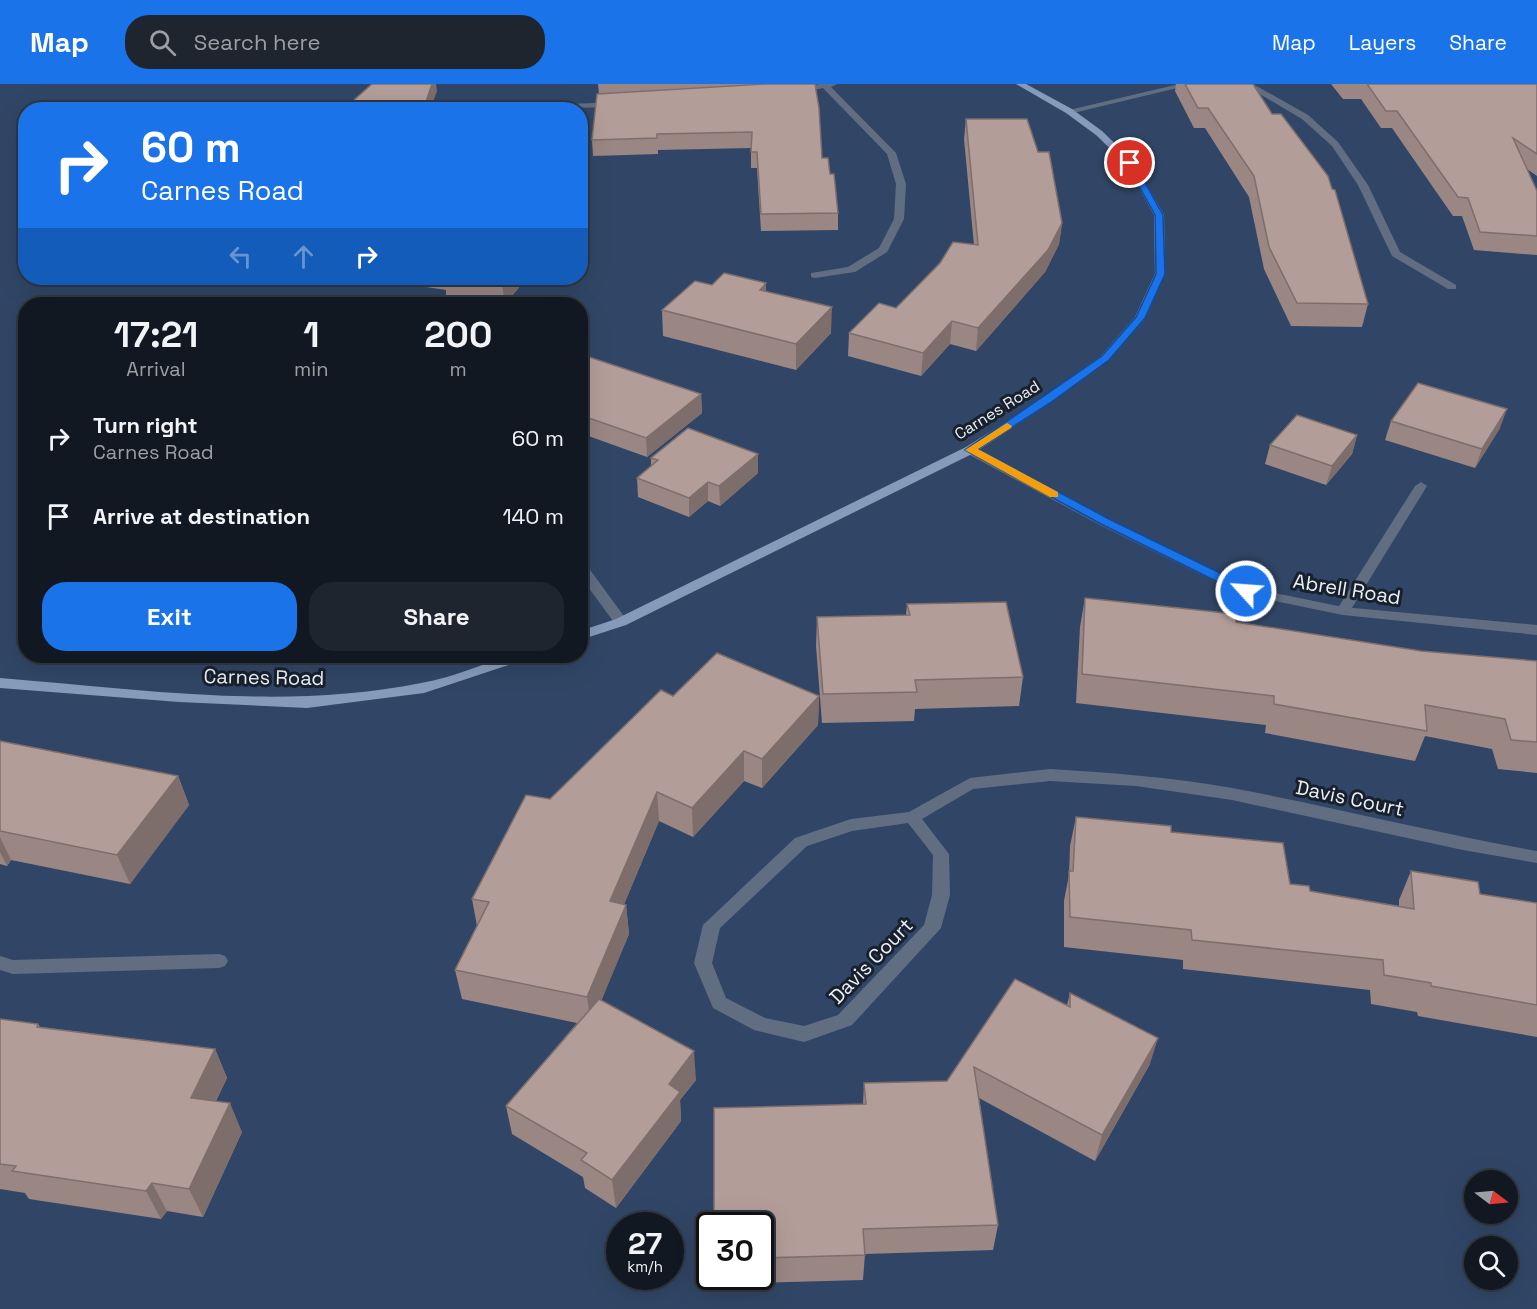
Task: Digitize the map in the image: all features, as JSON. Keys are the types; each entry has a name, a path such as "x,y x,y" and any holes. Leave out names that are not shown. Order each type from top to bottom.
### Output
{"street":[{"name":"Carnes Road","path":"588,633 621,622 970,450 1105,358 1140,318 1160,274 1159,215 1130,163 1099,133 1069,111 1020,84"},
{"path":"1069,111 1190,84"},
{"path":"1247,84 1305,117 1335,144 1363,185 1396,254 1452,287"},
{"path":"785,93 829,85 891,153 901,184 899,219 883,250 851,270 815,275"},
{"path":"588,105 623,103"},
{"name":"Abrell Road","path":"970,450 1105,522 1246,591 1343,611 1537,630"},
{"path":"1343,611 1421,486"},
{"path":"588,577 621,622"},
{"name":"Carnes Road","path":"0,683 179,697 307,703 424,688 501,663"},
{"name":"Davis Court","path":"912,817 941,854 941,896 932,928 845,1020 804,1034 761,1025 719,1002 703,963 712,925 801,842 851,825 912,817 970,784 1050,775 1136,780 1232,794 1463,844 1537,857"},
{"path":"0,963 13,967 219,961"}],"shaded area":[{"path":"0,84 1537,84 1537,1309 0,1309"}],"building":[{"path":"372,84 432,84 426,102 354,102"},
{"path":"766,84 815,84 822,158 828,158 830,174 834,174 838,213 761,214 757,152 751,152 752,132 657,134 657,138 592,140 597,94"},
{"path":"1185,84 1253,84 1272,114 1281,114 1328,176 1332,189 1335,190 1368,304 1297,303 1269,247 1254,176 1208,108 1198,108"},
{"path":"1367,84 1537,84 1537,154 1513,138 1537,191 1537,236 1480,232 1468,198 1458,197 1397,111 1386,111"},
{"path":"966,119 1027,119 1038,152 1049,152 1062,223 1048,250 978,328 952,321 923,353 849,333 879,303 896,308 940,263 953,242 978,245"},
{"path":"724,273 766,283 760,290 832,307 796,344 662,310 695,281 712,285"},
{"path":"588,357 701,394 646,438 588,418"},
{"path":"1418,383 1507,409 1482,449 1391,421"},
{"path":"1297,415 1357,435 1332,466 1270,445"},
{"path":"688,428 758,454 719,486 708,482 689,498 637,478 658,460 651,458"},
{"path":"1085,598 1235,614 1236,622 1421,651 1537,661 1537,742 1511,740 1505,719 1425,705 1427,731 1274,704 1274,696 1082,674"},
{"path":"1006,602 1023,677 915,680 917,692 823,694 817,617 910,615 907,604"},
{"path":"717,653 819,696 762,759 744,751 692,808 657,792 610,901 626,905 587,997 455,970 489,902 472,899 526,795 550,799 661,690 673,696"},
{"path":"0,741 178,776 117,855 0,831"},
{"path":"1076,817 1171,826 1171,832 1283,843 1290,884 1309,886 1310,891 1414,909 1411,871 1478,882 1480,894 1537,903 1537,1005 1384,975 1383,960 1192,940 1191,930 1070,917 1069,871 1073,871"},
{"path":"1015,979 1070,1007 1070,993 1158,1038 1102,1135 974,1067 998,1225 863,1229 865,1255 774,1258 774,1212 714,1212 714,1108 866,1104 864,1083 947,1081"},
{"path":"599,999 694,1051 669,1084 680,1092 612,1180 581,1160 587,1153 506,1106"},
{"path":"0,1019 38,1024 37,1027 215,1049 191,1098 230,1103 189,1189 152,1183 146,1191 12,1171 16,1166 0,1164"}],"slow traffic":[{"path":"1007,426 970,450 1054,495"}],"route":[{"path":"1130,163 1159,215 1160,274 1140,318 1105,358 970,450 1105,522 1246,591"}]}
